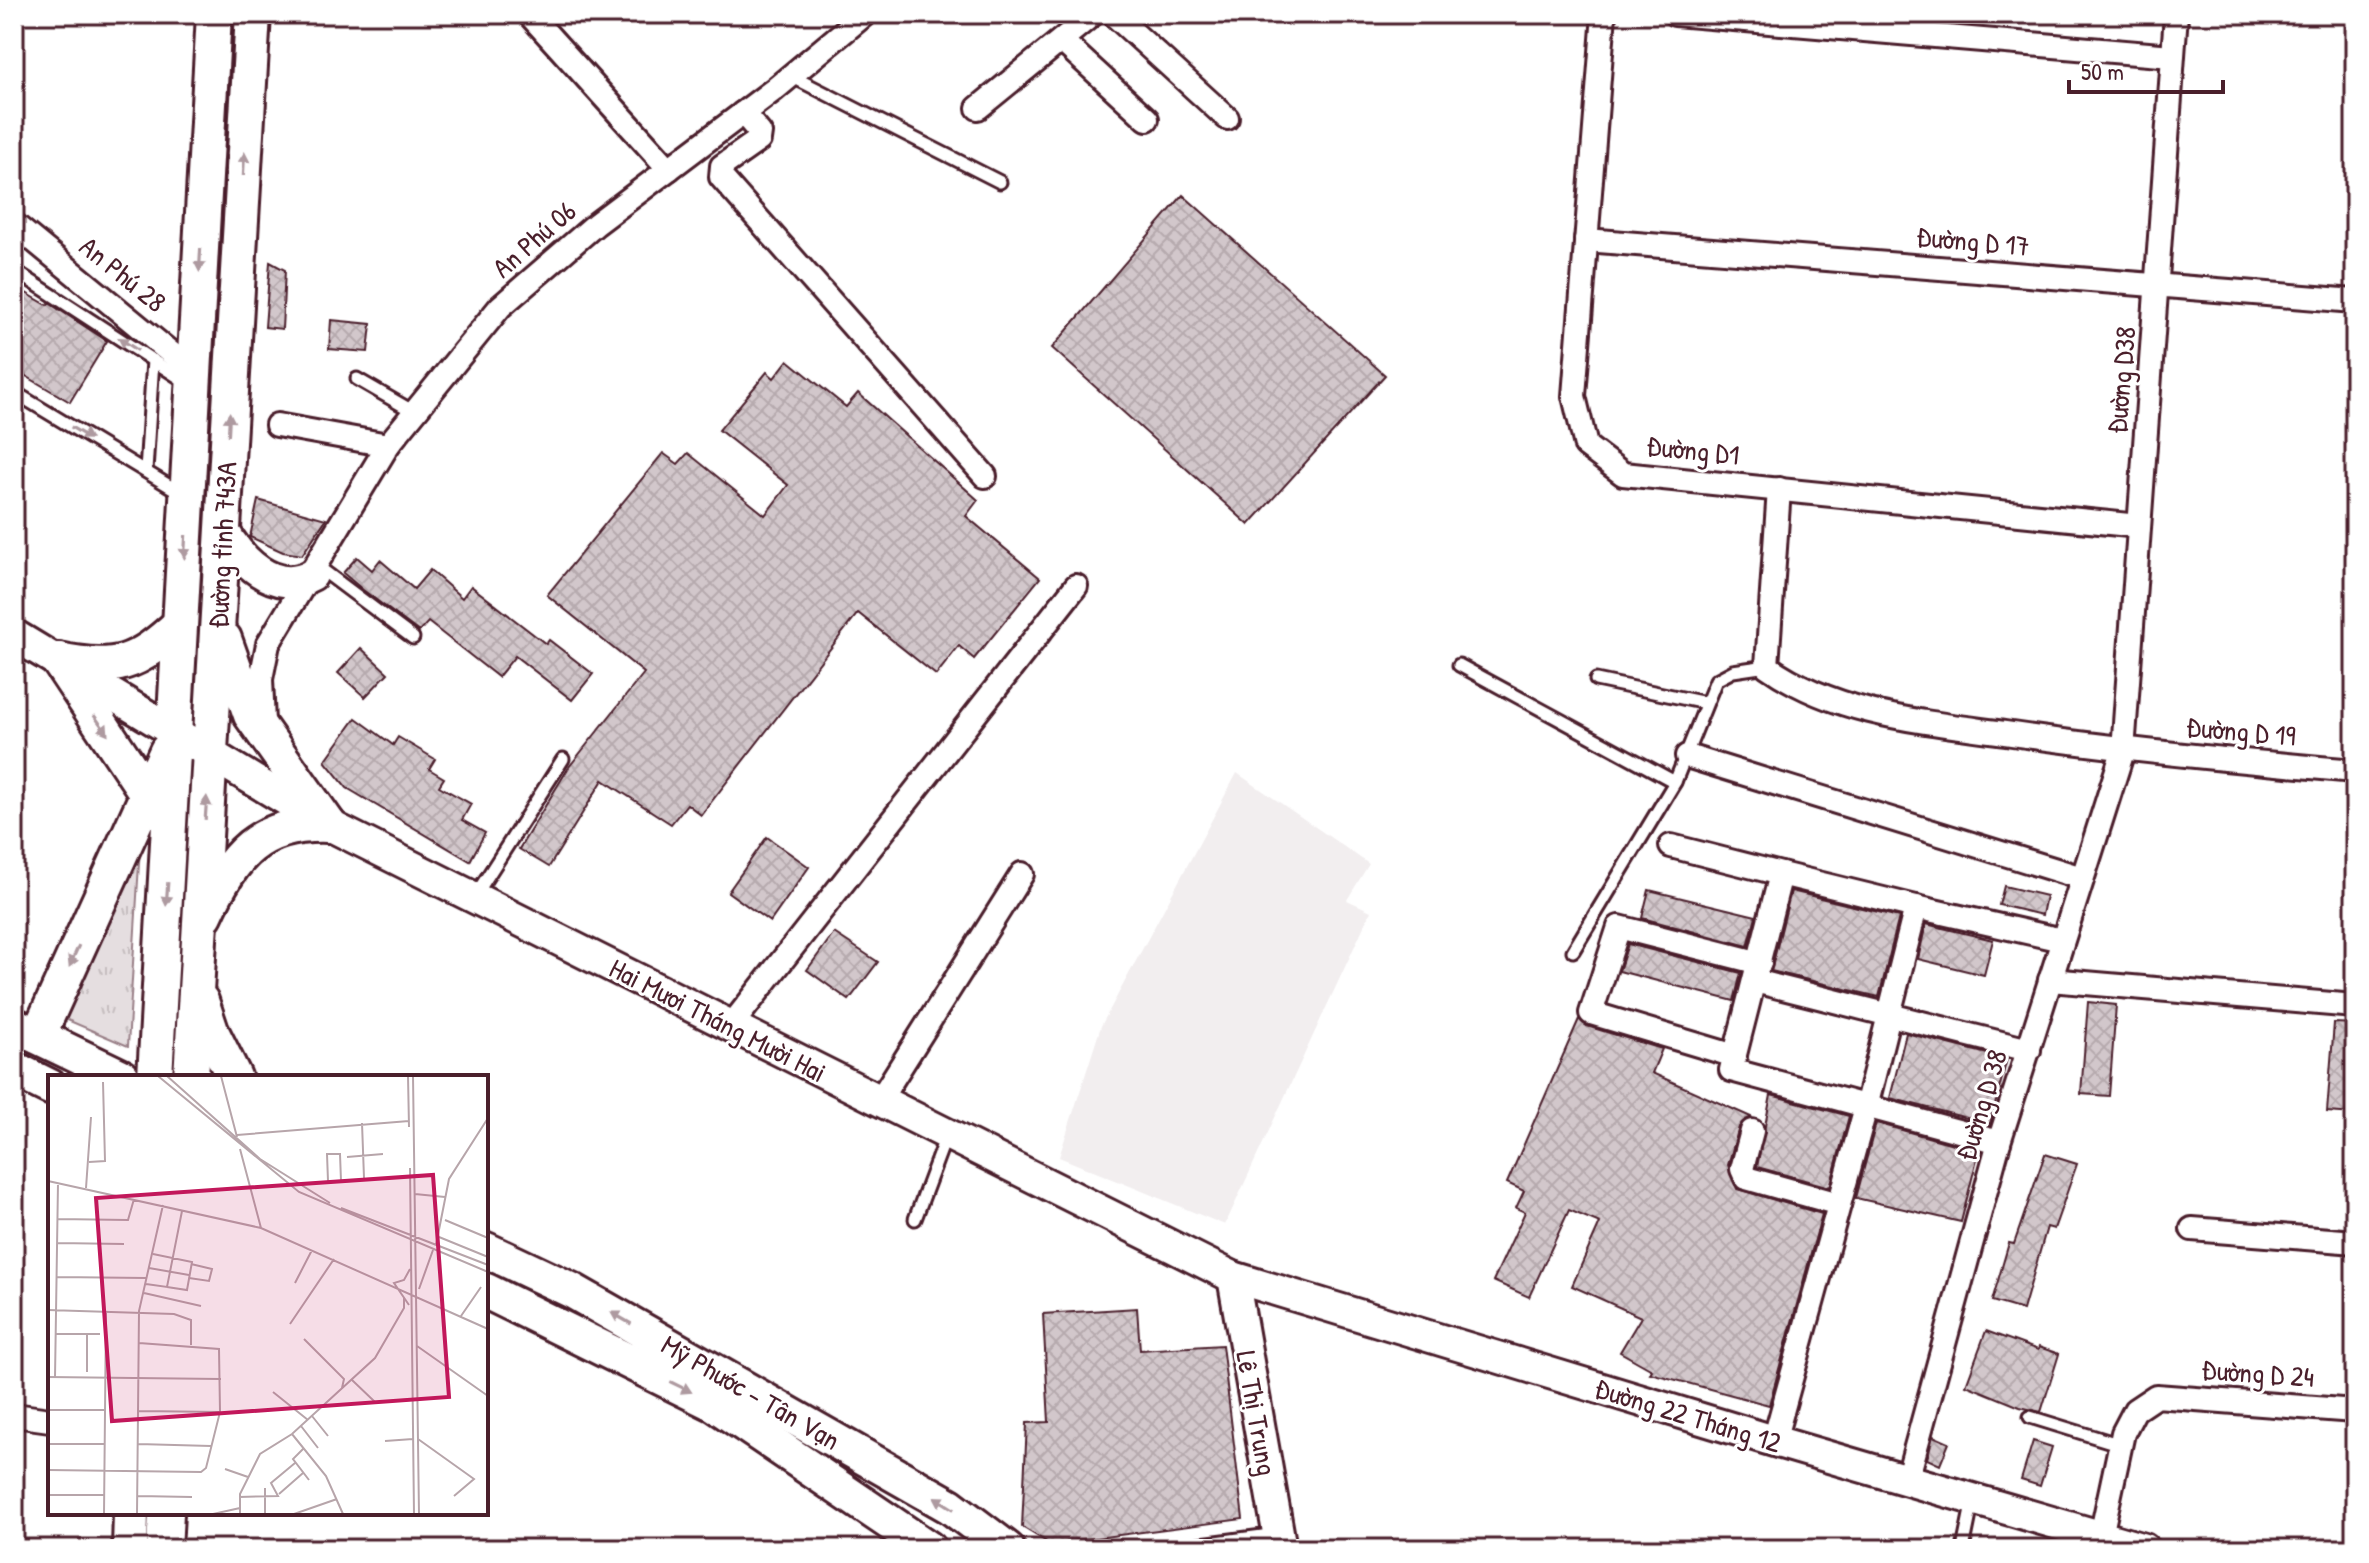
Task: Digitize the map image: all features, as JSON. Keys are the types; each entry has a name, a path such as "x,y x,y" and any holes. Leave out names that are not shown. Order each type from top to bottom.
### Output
{"main road":[{"name":"Đường tỉnh 743A","path":"155,1075 214,14"},
{"name":"Đường tỉnh 743A","path":"191,1075 253,14"},
{"path":"223,529 235,552 254,569 285,580 300,581 314,570"},
{"path":"217,618 235,679 251,715 329,825"},
{"path":"58,660 94,668 117,666 155,648 180,624"},
{"path":"14,635 210,753"},
{"path":"58,660 148,793 170,843"},
{"path":"118,1075 26,1031 176,732"},
{"name":"Hai Mươi Tháng Mười Hai","path":"210,753 329,825 1233,1277"},
{"path":"199,929 220,881 257,841 284,828 329,825"},
{"path":"195,982 211,1031 233,1075"},
{"path":"15,1071 48,1086"},
{"name":"Mỹ Phước - Tân Vạn","path":"488,1251 571,1290 950,1506 1007,1549"},
{"name":"Đường 22 Tháng 12","path":"1233,1277 2144,1549"},
{"name":"Lê Thị Trung","path":"1233,1277 1280,1542"},
{"name":"Mỹ Phước - Tân Vạn","path":"488,1292 715,1404 929,1549"},
{"path":"130,1549 131,1515"},
{"path":"164,1549 166,1515"}],"street":[{"path":"529,14 669,169"},
{"name":"An Phú 06","path":"268,741 261,700 264,656 388,445 500,307 596,224 743,113 865,14"},
{"path":"978,108 1063,42 1093,14"},
{"path":"1113,14 1227,118"},
{"name":"Đường D1","path":"1604,14 1574,396 1586,446 1623,474 2139,526"},
{"path":"1675,14 2172,56"},
{"name":"Đường D38","path":"2123,751 2176,14"},
{"path":"1063,42 1147,119"},
{"path":"743,113 760,133 759,140 722,166 721,177 985,476"},
{"name":"An Phú 28","path":"14,224 194,379"},
{"name":"Đường D 17","path":"1586,240 2355,301"},
{"path":"277,425 388,445"},
{"path":"1767,666 1779,489"},
{"path":"730,1027 1076,586"},
{"name":"Đường D 19","path":"1767,666 1784,678 1880,715 2123,751 2355,771"},
{"name":"Đường D 38","path":"1907,1480 1999,1142 2123,751"},
{"path":"1687,756 2082,878"},
{"path":"1671,846 2062,940"},
{"path":"879,1101 1022,874"},
{"path":"1781,874 1731,1070 1999,1142"},
{"path":"1774,1441 1866,1107 1916,907"},
{"path":"1735,1056 1591,1013 1619,927 1888,1014 2029,1050"},
{"path":"2050,980 2355,1006"},
{"path":"1752,1131 1742,1169 1746,1178 1839,1204"},
{"path":"2192,1229 2355,1242"},
{"name":"Đường D 24","path":"2121,1445 2135,1410 2156,1396 2355,1411"},
{"path":"14,1415 48,1420"},
{"path":"2101,1536 2121,1445"}],"lane":[{"path":"790,75 1000,182"},
{"path":"14,270 153,360 194,379"},
{"path":"146,471 153,360"},
{"path":"357,379 414,412"},
{"path":"14,392 187,497"},
{"path":"314,570 413,638"},
{"path":"1459,665 1675,782"},
{"path":"1573,951 1675,782 1716,680 1733,671 1767,666"},
{"path":"1596,680 1706,703"},
{"path":"475,896 563,759"},
{"path":"915,1219 946,1135"},
{"path":"2030,1417 2121,1445"},
{"path":"1963,1549 1973,1499"},
{"path":"1162,1549 1280,1542"}],"shaded area":[{"path":"1237,773 1369,864 1347,900 1371,911 1225,1225 1059,1157 1101,1026"}],"green space":[{"path":"140,847 128,1046 58,1016"}],"building":[{"path":"1183,195 1385,375 1249,525 1052,348"},
{"path":"270,262 285,270 282,329 265,327"},
{"path":"14,286 47,305 49,303 107,341 70,402 14,369"},
{"path":"331,320 371,324 368,352 329,349"},
{"path":"788,360 846,407 858,393 978,500 966,516 1040,578 974,659 959,646 936,675 858,613 701,815 687,804 671,824 603,780 549,867 519,849 569,767 644,673 547,595 663,453 678,464 688,453 765,515 788,485 719,430 767,372 774,378"},
{"path":"258,500 326,519 302,555 283,552 250,537"},
{"path":"357,557 372,570 380,560 414,589 430,570 462,598 471,586 546,644 549,640 593,674 572,700 515,656 498,677 428,622 419,632 343,573"},
{"path":"361,648 388,673 365,697 338,673"},
{"path":"356,718 393,745 398,737 435,759 429,769 444,778 439,786 471,804 462,820 485,833 470,861 347,788 325,761"},
{"path":"767,837 809,867 770,922 728,892"},
{"path":"2004,886 2046,896 2042,915 1999,905"},
{"path":"1649,890 1756,916 1748,946 1642,918"},
{"path":"1791,891 1899,917 1879,997 1771,971"},
{"path":"1926,924 1993,940 1984,975 1918,959"},
{"path":"834,933 878,962 849,1000 807,970"},
{"path":"1628,944 1741,973 1734,1001 1619,971"},
{"path":"2088,1002 2116,1005 2109,1096 2081,1094"},
{"path":"1579,1019 1587,1026 1662,1049 1652,1073 1751,1117 1739,1127 1728,1165 1737,1189 1822,1214 1769,1405 1650,1373 1652,1370 1620,1352 1641,1317 1572,1286 1600,1223 1569,1210 1529,1297 1493,1281 1525,1212 1516,1208 1524,1191 1507,1183"},
{"path":"2334,1023 2355,1024 2355,1114 2327,1112"},
{"path":"1906,1033 2007,1059 1990,1124 1890,1098"},
{"path":"1771,1095 1849,1116 1830,1187 1757,1167"},
{"path":"1876,1123 1979,1151 1961,1222 1856,1198"},
{"path":"2045,1154 2077,1164 2054,1229 2047,1227 2023,1310 1992,1301 2009,1243 2014,1244"},
{"path":"1137,1308 1140,1350 1222,1345 1243,1519 1050,1544 1022,1527 1027,1423 1049,1422 1043,1314"},
{"path":"1986,1331 2038,1350 2039,1347 2059,1354 2041,1412 2020,1407 1966,1385"},
{"path":"1933,1436 1949,1443 1940,1465 1927,1459"},
{"path":"2033,1441 2052,1447 2040,1486 2021,1480"}]}
